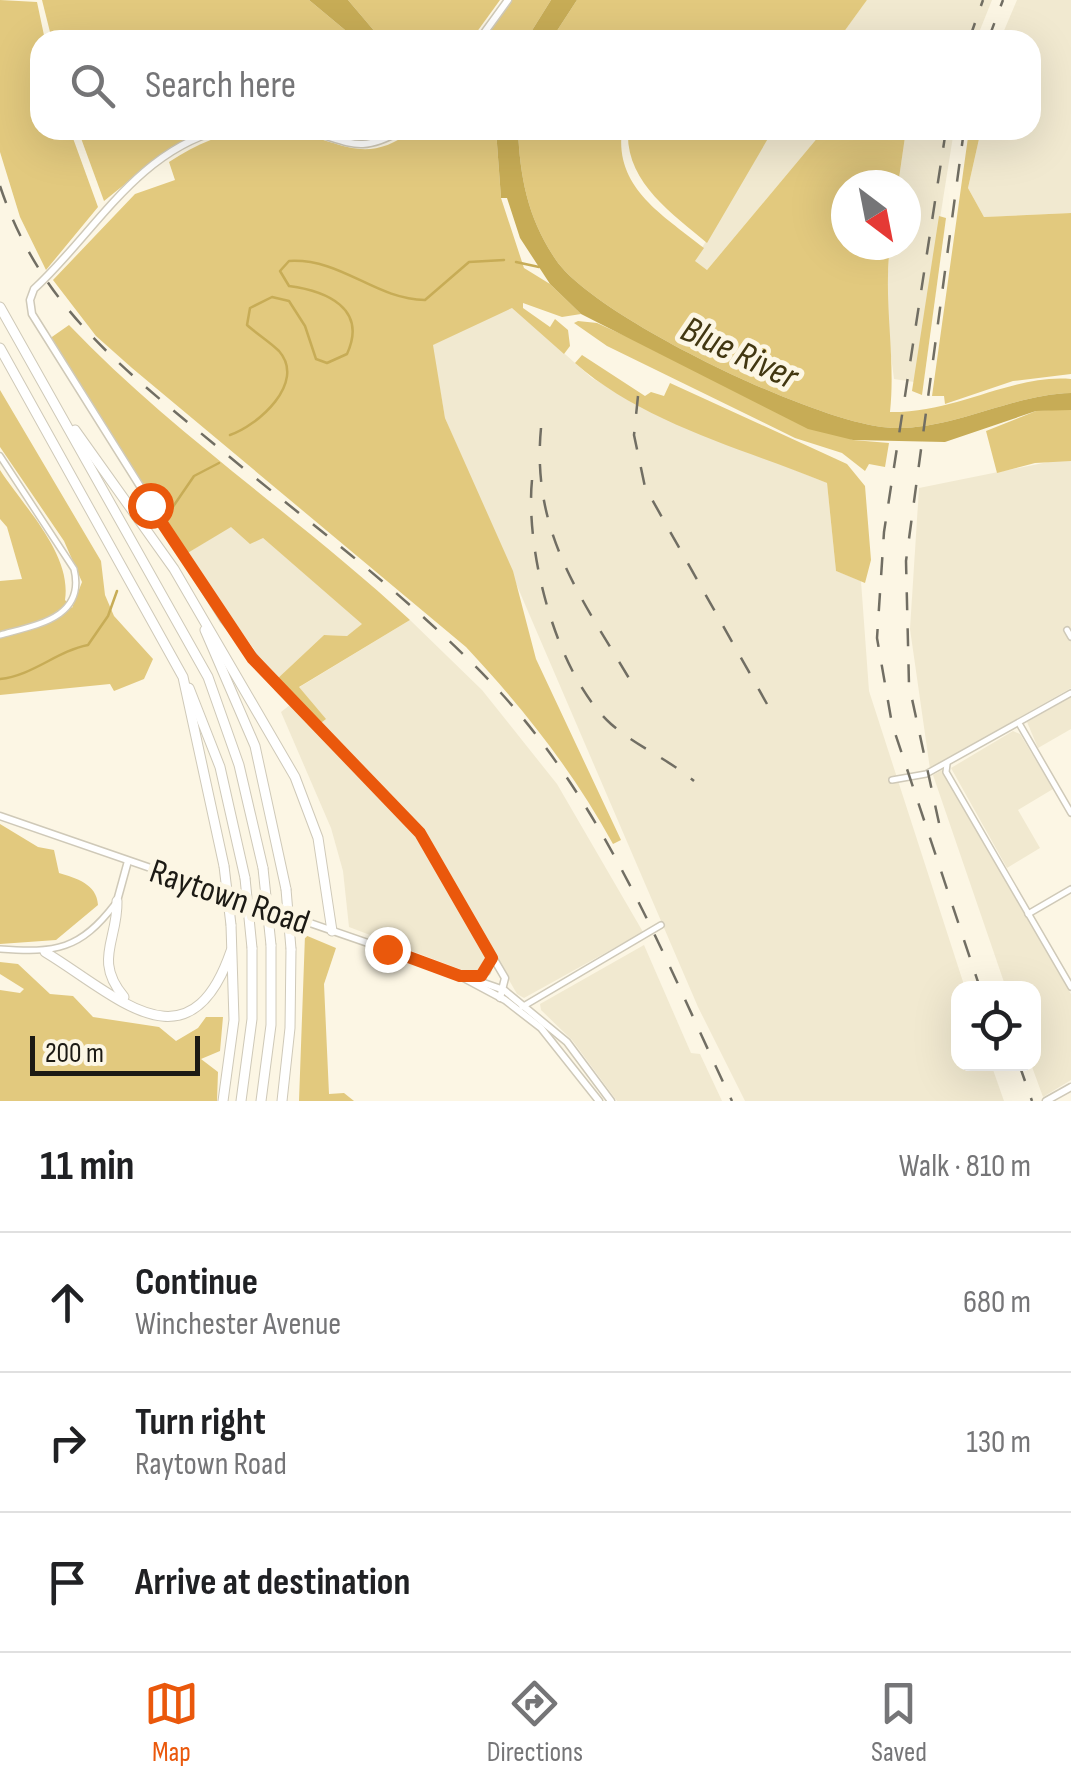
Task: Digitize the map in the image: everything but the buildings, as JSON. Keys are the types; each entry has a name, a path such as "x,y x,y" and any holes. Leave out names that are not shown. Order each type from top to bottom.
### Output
{"highway":[{"path":"0,306 208,677 239,765 264,868 271,945 266,1076 261,1101"},
{"path":"0,348 184,677 220,767 245,878 252,948 252,1018 241,1101"},
{"path":"63,417 95,452 167,562 296,777 318,838 332,931"},
{"path":"167,562 232,688 254,746 286,889 291,949 282,1101"},
{"path":"184,677 224,866 231,925 231,1056 223,1101"},
{"path":"117,901 108,956 114,982 129,1003"},
{"path":"44,952 151,1018 188,1012 218,984 231,951"}],"street":[{"path":"486,30 508,0"},
{"path":"198,140 131,183 34,289 30,302 37,325 224,620 278,688 420,833 505,978 502,994"},
{"path":"341,140 362,146 386,140"},
{"path":"0,456 74,569 77,582 73,601 64,612 35,627 0,636"},
{"path":"892,780 910,780 947,764 1071,693"},
{"path":"1019,723 1071,813"},
{"path":"947,764 946,772 1071,987"},
{"name":"Raytown Road","path":"0,816 460,976 526,1004 567,1042 610,1101"},
{"path":"0,949 44,952 85,937 117,901 128,861"},
{"path":"1028,914 1071,889"},
{"path":"518,1010 661,925"},
{"path":"471,977 487,972 492,958"},
{"name":"Raytown Road","path":"460,976 471,977 502,994 553,1041 598,1099"},
{"path":"1046,1101 1071,1087"},
{"path":"598,1099 605,1092"}],"shaded area":[{"path":"0,0 37,2 43,30 30,30 30,140 74,140 98,207 46,270 20,217 0,152"},
{"path":"42,0 309,0 345,30 50,30"},
{"path":"309,0 348,0 374,30 345,30"},
{"path":"348,0 500,0 478,30 374,30"},
{"path":"511,0 551,0 532,30 491,30"},
{"path":"551,0 577,0 558,30 532,30"},
{"path":"577,0 867,0 845,30 558,30"},
{"path":"867,0 992,0 980,30 845,30"},
{"path":"1017,0 1071,0 1071,213 984,217 968,188 979,140 1041,140 1041,30 1004,30"},
{"path":"82,140 187,140 171,147 104,201"},
{"path":"211,140 323,140 365,149 396,141 497,140 501,198 524,268 550,284 581,314 562,317 523,303 523,308 550,327 555,319 568,330 570,346 564,354 512,308 433,345 445,418 513,571 536,659 621,840 613,844 546,741 466,647 132,368 96,336 53,280 135,194 175,180 169,162"},
{"name":"Blue River","path":"497,140 519,140 527,198 539,229 556,260 579,284 615,310 712,365 816,409 860,423 893,428 939,423 1048,395 1071,393 1071,410 1036,411 945,442 853,440 808,429 581,314 550,284 520,238 507,198 501,198"},
{"path":"519,140 622,140 626,168 634,184 658,212 704,248 695,261 707,270 816,140 905,140 900,170 831,170 831,260 889,260 890,412 939,407 1049,379 1071,379 1071,393 1026,399 916,427 860,423 816,409 712,365 615,310 579,284 546,245 527,198"},
{"path":"629,140 767,140 707,243 653,195 642,181"},
{"path":"767,140 816,140 707,270 694,261"},
{"path":"905,140 952,140 914,382 894,379 885,310 889,260 921,260 921,170 900,170"},
{"path":"968,140 979,140 968,188 984,217 1071,213 1071,374 1013,381 945,404 944,396 932,396"},
{"path":"939,216 946,218 922,395 912,391"},
{"path":"512,307 592,378 656,414 827,483 836,571 861,581 869,691 963,981 951,981 951,1071 993,1071 1004,1101 745,1101 698,1007 445,418 432,345"},
{"path":"574,323 597,323 853,440 889,443 885,467 869,464 865,471 842,453 795,438 607,346"},
{"path":"69,325 151,403 410,620 299,687 326,719 318,725 276,680 324,635 347,636 362,624 263,538 250,544 231,527 186,554 49,339"},
{"path":"582,355 645,396 651,392 664,396 670,383 847,464 865,486 871,560 865,583 836,571 827,483 695,433 631,402 575,363"},
{"path":"0,390 101,561 105,595 114,616 153,659 144,679 114,691 110,684 0,695 0,581 22,579 7,527 0,519 0,470 54,548 65,583 65,600 72,608 82,582 64,541 0,447"},
{"path":"1071,410 1071,461 1035,463 997,473 986,431 1036,411"},
{"path":"1063,459 1071,461 1071,688 930,769 910,629 919,488"},
{"path":"231,526 263,538 363,624 347,636 324,635 276,680 186,554"},
{"path":"410,620 482,690 557,784 643,932 524,998 517,994 431,844 407,811 318,725 325,719 298,688"},
{"path":"1071,697 1071,729 1038,748 1027,722"},
{"path":"290,705 382,797 424,846 488,958 484,970 470,973 349,927 343,871 331,828 281,712"},
{"path":"1013,731 1020,734 1053,789 1018,810 1040,848 1007,868 951,768"},
{"path":"942,770 1071,994 1071,1080 1043,1097 1034,1071 1041,1071 1041,981 1004,981 933,775"},
{"path":"0,824 38,847 54,850 59,873 84,883 97,898 98,905 56,940 0,944"},
{"path":"305,935 336,948 324,984 329,1094 344,1093 354,1101 299,1101"},
{"path":"644,945 691,1053 700,1054 722,1101 617,1101 572,1040 541,1010 540,1004"},
{"path":"0,962 18,964 50,994 73,996 93,1017 159,1027 176,1041 198,1028 206,1017 223,1017 220,1051 201,1059 218,1072 217,1101 0,1101 0,990 20,993 24,989 0,974"}],"waterway":[{"path":"230,435 265,413 283,389 287,376 286,363 279,351 247,325 250,308 272,297 289,301 305,326 316,359 327,363 347,354 352,338 348,314 317,292 289,286 280,271 289,261 325,266 390,293 425,300 469,262 504,260"},
{"path":"516,262 539,267"},
{"path":"168,514 194,476 219,463"},
{"path":"0,679 88,645 108,616 117,591"}],"railway":[{"path":"972,30 983,0"},
{"path":"992,30 1003,0"},
{"path":"944,140 884,532 877,638 892,724 978,981"},
{"path":"939,823 909,685 906,561 963,140"},
{"path":"0,186 37,266 87,331 147,388 434,627 501,693 539,738 603,836 631,888 732,1101"},
{"path":"638,396 634,435 645,487 767,704"},
{"path":"541,428 540,466 552,533 579,593 633,685"},
{"path":"532,480 531,509 539,575 548,610 574,675 611,724 694,781"},
{"path":"1021,1071 1032,1101"}],"route":[{"path":"150,505 252,658 420,833 492,958 487,972 471,977 387,949"}]}
